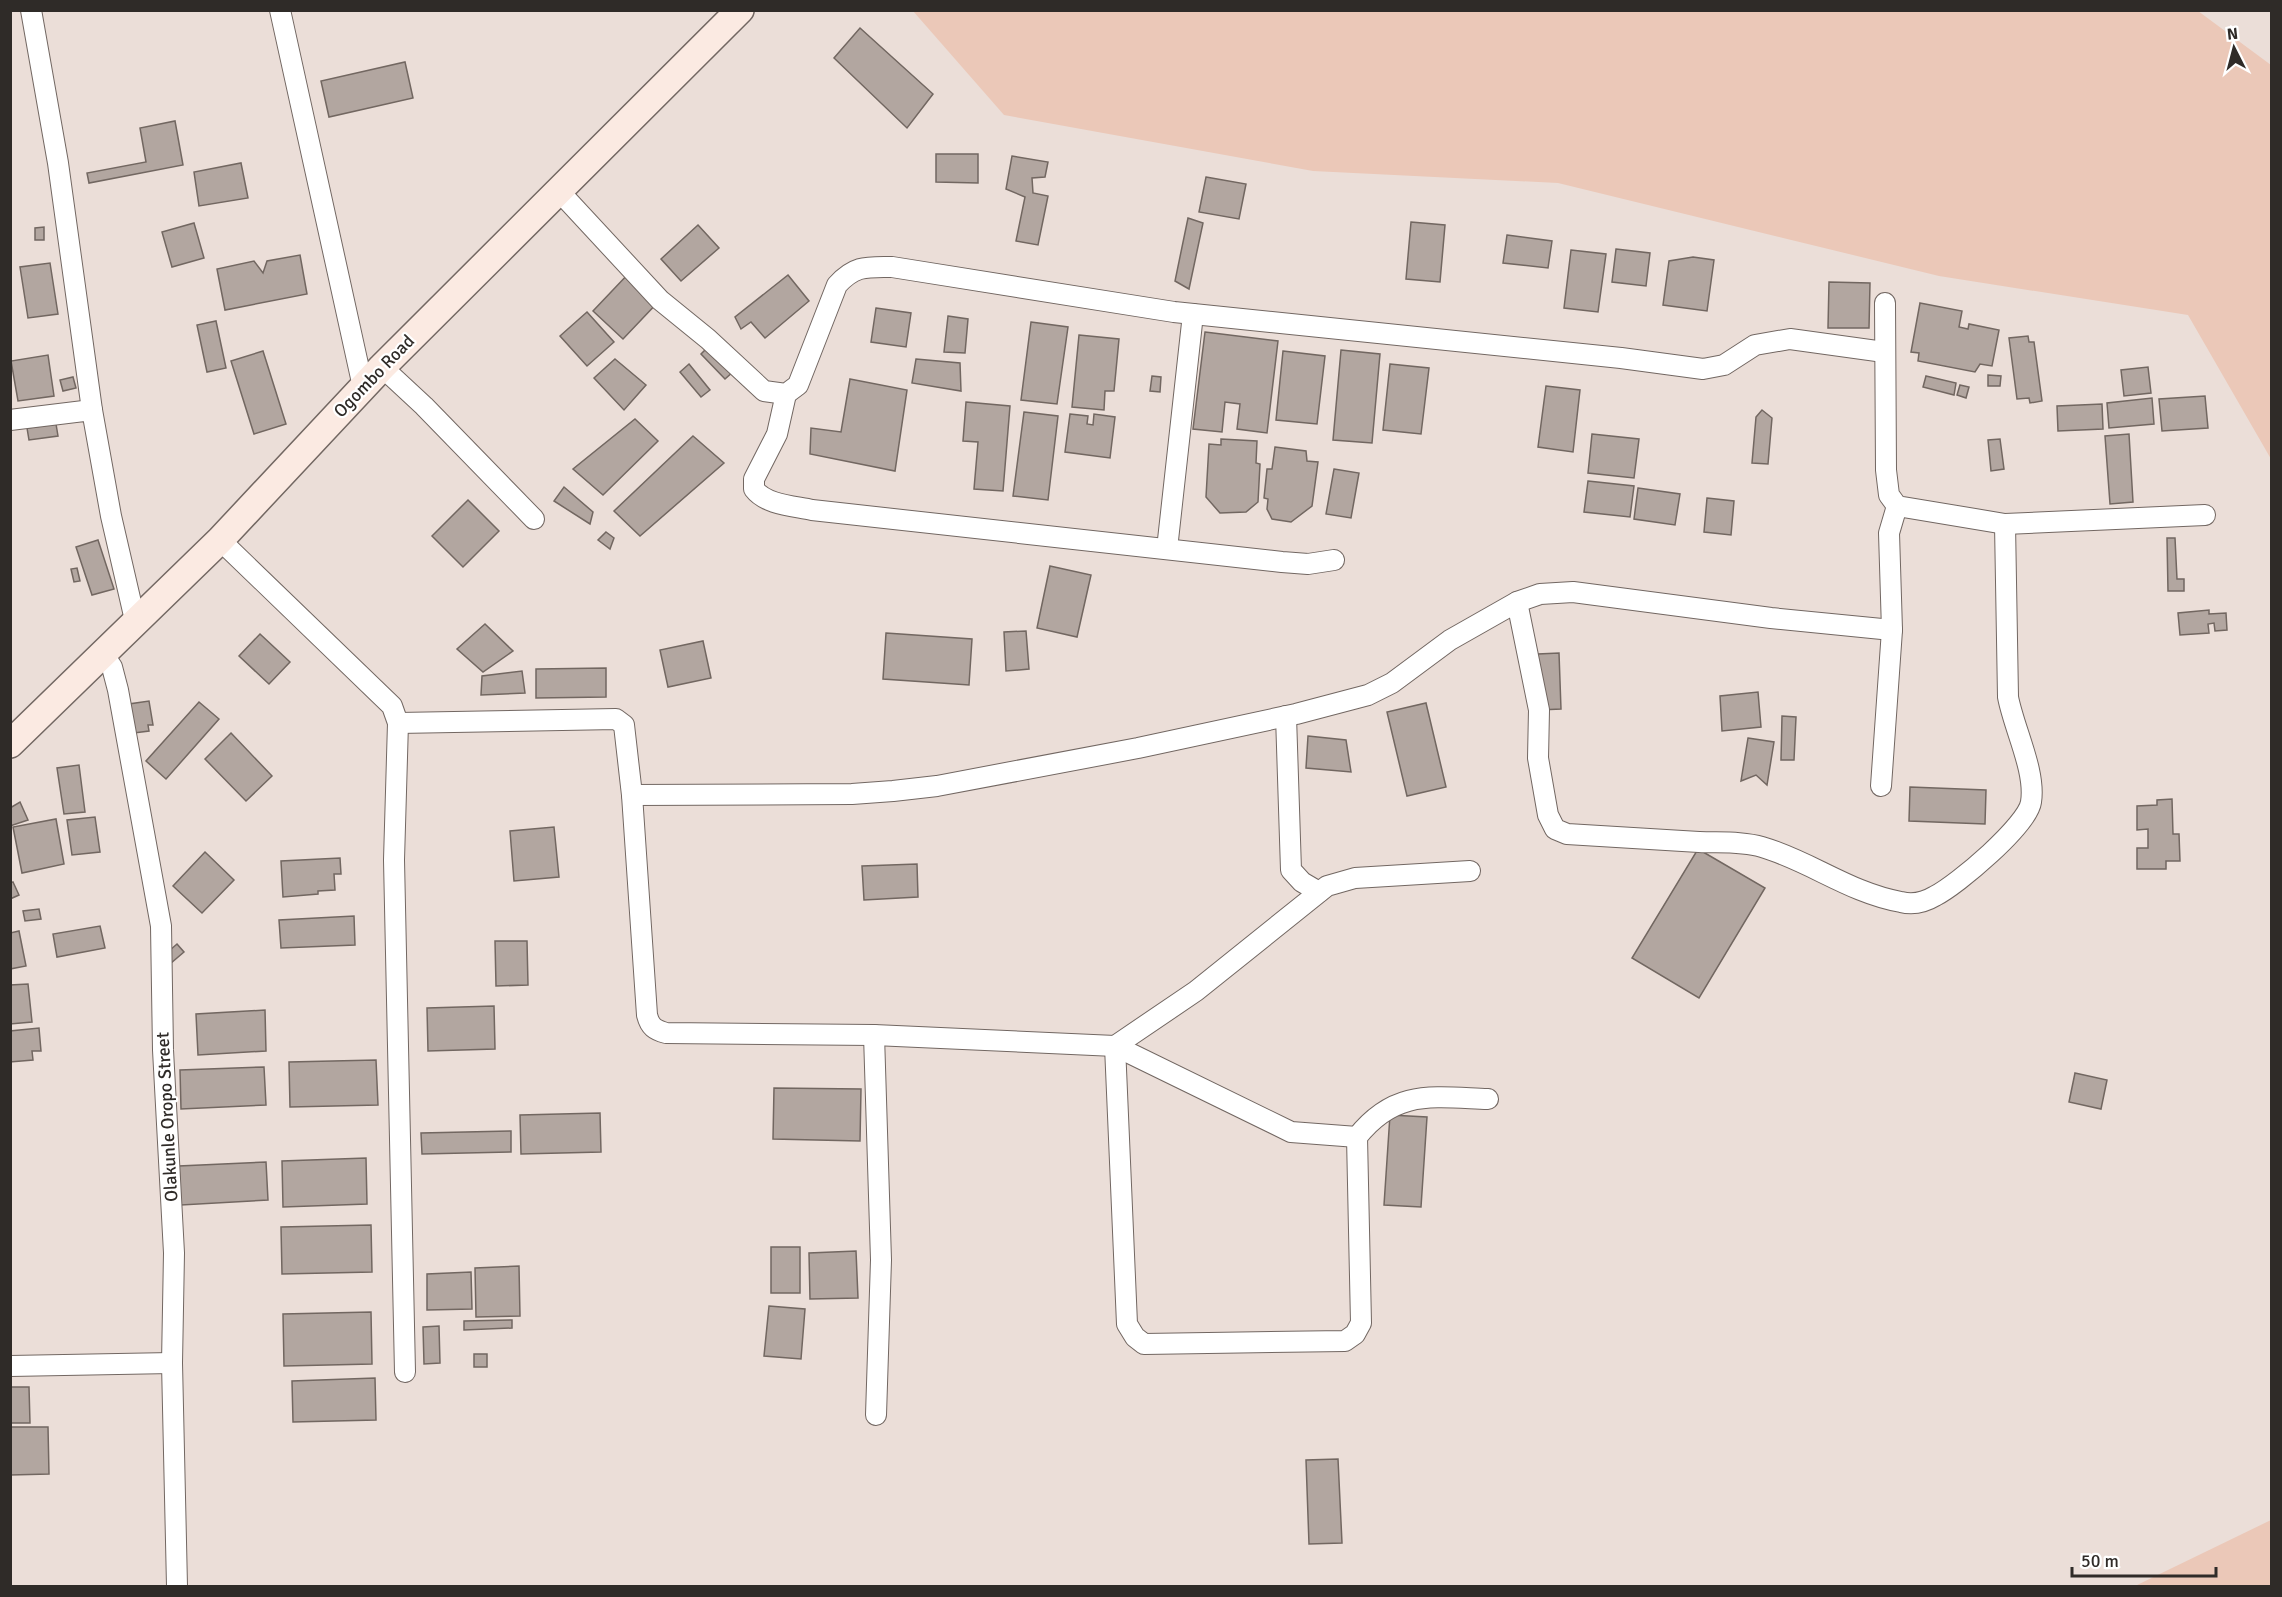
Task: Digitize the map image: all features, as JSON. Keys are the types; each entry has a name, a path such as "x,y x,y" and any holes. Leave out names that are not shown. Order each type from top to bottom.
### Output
{"main road":[{"name":"Ogombo Road","path":"10,744 104,655 135,620 220,540 372,377 740,10"}],"street":[{"path":"31,10 61,186 92,410 111,516 135,620"},
{"path":"280,10 372,377 424,406 534,519"},
{"path":"558,190 660,300 708,339 764,391 786,394"},
{"path":"1334,560 1308,564 812,510 759,496 754,489 754,478 777,434 786,394 798,385 837,285 848,273 858,268 892,267 1193,314 1620,358 1702,369 1724,365 1755,345 1790,339 1884,352"},
{"path":"1884,303 1886,470 1889,495 1896,506 2005,524 2205,515"},
{"path":"1167,549 1193,314"},
{"path":"10,420 92,410"},
{"path":"1881,786 1892,630 1888,533 1896,506"},
{"path":"1517,602 1539,710 1538,758 1548,815 1555,829 1567,834 1761,846 1851,888 1902,903 1919,903 1951,887 2001,843 2030,808 2032,781 2012,720 2008,697 2005,524"},
{"path":"220,540 392,706 398,723 394,860 405,1372"},
{"path":"632,795 852,794 937,786 1138,748 1286,716 1368,695 1392,683 1450,640 1517,602 1540,594 1573,592 1771,618 1892,630"},
{"name":"Olakunle Oropo Street","path":"104,655 112,667 118,690 161,926 163,1050 174,1253 172,1363 177,1587"},
{"path":"1286,716 1291,870 1302,882 1319,892"},
{"path":"398,723 616,719 624,725 627,735 649,1024 655,1030 666,1033 873,1035 1116,1046 1291,1132 1357,1137"},
{"path":"1116,1046 1196,991 1327,886 1355,878 1470,871"},
{"path":"873,1035 881,1260 876,1415"},
{"path":"1116,1046 1127,1324 1135,1337 1144,1344 1345,1341 1355,1334 1361,1323 1357,1137 1382,1111 1396,1103 1417,1099 1488,1099"},
{"path":"10,1366 172,1363"}],"shaded area":[{"path":"913,11 2198,11 2271,65 2271,459 2188,315 1939,276 1558,183 1313,171 1004,115"},
{"path":"2271,1520 2271,1586 2135,1586"}],"building":[{"path":"860,28 933,94 907,128 834,58"},
{"path":"405,62 413,98 329,117 321,81"},
{"path":"175,121 183,165 89,183 87,173 146,162 140,128"},
{"path":"936,154 978,154 978,183 936,182"},
{"path":"1012,156 1048,162 1045,177 1032,178 1033,193 1048,196 1038,245 1016,241 1025,197 1006,189"},
{"path":"241,163 248,198 199,206 194,172"},
{"path":"1206,177 1246,184 1239,219 1199,212"},
{"path":"1188,218 1203,223 1189,289 1175,281"},
{"path":"1411,222 1445,225 1440,282 1406,279"},
{"path":"194,223 204,258 172,267 162,232"},
{"path":"698,225 719,248 681,281 661,259"},
{"path":"44,227 44,240 35,240 35,228"},
{"path":"1507,235 1552,241 1548,268 1503,263"},
{"path":"1616,249 1650,253 1646,286 1612,282"},
{"path":"1571,250 1606,254 1598,312 1564,308"},
{"path":"300,255 307,294 225,310 217,269 254,261 263,273 267,261"},
{"path":"1693,257 1714,260 1707,311 1663,305 1669,261"},
{"path":"50,263 58,314 28,318 20,267"},
{"path":"630,272 660,300 623,339 593,311"},
{"path":"788,275 809,301 765,338 751,322 741,329 735,317"},
{"path":"1829,282 1870,283 1869,328 1828,328"},
{"path":"1920,303 1962,311 1959,327 1968,329 1969,324 1999,330 1992,366 1980,364 1975,372 1918,361 1919,353 1911,352"},
{"path":"876,308 911,313 906,347 871,342"},
{"path":"587,312 614,342 587,366 560,336"},
{"path":"948,316 968,319 965,353 944,352"},
{"path":"216,321 226,368 207,372 197,325"},
{"path":"1031,322 1068,327 1057,404 1021,400"},
{"path":"1205,332 1278,341 1267,433 1237,429 1240,404 1225,402 1222,432 1193,429"},
{"path":"1079,335 1119,339 1114,391 1105,391 1104,410 1072,407"},
{"path":"2028,336 2029,342 2034,342 2042,401 2030,403 2029,398 2017,399 2009,338"},
{"path":"709,346 734,371 725,379 701,354"},
{"path":"1341,350 1380,354 1372,443 1333,440"},
{"path":"263,351 286,424 254,434 231,361"},
{"path":"1283,351 1325,356 1317,424 1276,420"},
{"path":"48,355 54,396 18,401 11,361"},
{"path":"615,359 646,385 624,410 594,378"},
{"path":"916,359 960,363 961,391 912,383"},
{"path":"689,364 710,390 701,397 680,372"},
{"path":"1390,364 1429,368 1421,434 1383,430"},
{"path":"2148,367 2151,393 2124,396 2121,370"},
{"path":"1988,375 2001,376 2000,386 1988,386"},
{"path":"1152,376 1161,377 1160,392 1150,391"},
{"path":"1926,376 1956,383 1954,395 1923,387"},
{"path":"73,377 76,388 63,391 60,380"},
{"path":"850,379 907,390 895,471 810,454 811,428 841,432"},
{"path":"1960,385 1969,387 1966,398 1957,395"},
{"path":"1546,386 1580,390 1573,452 1538,447"},
{"path":"2205,396 2208,428 2162,431 2159,399"},
{"path":"2152,398 2154,424 2109,428 2107,403"},
{"path":"966,402 1010,406 1003,491 974,489 978,442 963,441"},
{"path":"2102,404 2103,429 2058,431 2057,406"},
{"path":"1762,410 1772,418 1768,464 1752,463 1756,417"},
{"path":"1024,412 1058,416 1048,500 1013,496"},
{"path":"1070,414 1088,416 1087,424 1093,425 1094,414 1115,417 1110,458 1065,452"},
{"path":"635,419 658,441 603,495 573,469"},
{"path":"56,424 58,436 29,440 27,428"},
{"path":"1592,434 1639,439 1634,478 1588,473"},
{"path":"2129,434 2133,502 2110,504 2105,436"},
{"path":"693,436 724,463 640,536 614,511"},
{"path":"1221,439 1257,441 1256,463 1260,464 1258,502 1246,512 1220,513 1206,497 1209,444 1221,445"},
{"path":"2000,439 2004,469 1991,471 1988,440"},
{"path":"1275,447 1306,451 1307,461 1318,462 1312,506 1291,522 1272,519 1267,509 1268,499 1264,498 1267,469 1272,469"},
{"path":"1334,469 1359,473 1351,518 1326,514"},
{"path":"1588,481 1634,486 1630,517 1584,512"},
{"path":"564,487 593,512 590,524 554,501"},
{"path":"1638,488 1680,494 1675,525 1634,519"},
{"path":"1707,498 1734,501 1731,535 1704,532"},
{"path":"468,500 499,531 463,567 432,536"},
{"path":"606,532 614,538 610,549 598,540"},
{"path":"2167,538 2175,538 2177,579 2184,579 2184,591 2168,591"},
{"path":"98,540 114,589 92,595 76,547"},
{"path":"1050,566 1091,575 1077,637 1037,628"},
{"path":"77,568 80,581 74,582 71,569"},
{"path":"2209,610 2209,614 2226,613 2227,630 2215,631 2214,623 2208,624 2209,633 2180,635 2178,613"},
{"path":"485,624 513,651 483,672 457,649"},
{"path":"1026,631 1029,669 1006,671 1004,632"},
{"path":"886,633 972,639 969,685 883,679"},
{"path":"260,634 290,662 269,684 239,656"},
{"path":"703,641 711,678 668,687 660,650"},
{"path":"1559,653 1561,709 1539,710 1538,654"},
{"path":"606,668 606,697 536,698 536,669"},
{"path":"522,671 525,693 481,695 482,676"},
{"path":"1758,692 1761,727 1722,731 1720,696"},
{"path":"149,701 153,725 148,725 149,731 134,733 129,704"},
{"path":"199,702 219,719 166,779 146,761"},
{"path":"1426,703 1446,787 1407,796 1387,712"},
{"path":"1782,716 1796,717 1794,760 1781,760"},
{"path":"231,733 272,776 246,801 205,759"},
{"path":"1308,736 1346,740 1351,772 1306,768"},
{"path":"1748,738 1774,742 1767,785 1756,775 1741,781"},
{"path":"79,765 85,812 64,814 57,768"},
{"path":"1910,787 1986,790 1985,824 1909,821"},
{"path":"2172,799 2173,834 2179,834 2180,861 2166,861 2166,869 2137,869 2137,848 2148,848 2148,829 2137,830 2137,806 2157,805 2157,800"},
{"path":"20,802 28,820 10,826 10,808"},
{"path":"95,817 100,852 72,855 67,820"},
{"path":"56,819 64,864 22,873 13,827"},
{"path":"554,827 559,877 514,881 510,831"},
{"path":"1698,849 1765,888 1699,998 1632,958"},
{"path":"205,852 234,880 202,913 173,886"},
{"path":"340,858 341,874 334,874 335,890 283,897 281,861"},
{"path":"917,864 918,897 864,900 862,866"},
{"path":"13,882 19,895 10,899 10,883"},
{"path":"39,909 41,919 25,921 23,911"},
{"path":"354,916 355,945 281,948 279,920"},
{"path":"100,926 105,948 57,957 53,934"},
{"path":"19,931 26,966 10,969 10,933"},
{"path":"495,941 527,941 528,985 496,986"},
{"path":"177,944 184,952 171,963 169,951"},
{"path":"28,984 32,1022 10,1024 10,985"},
{"path":"494,1006 495,1049 428,1051 427,1008"},
{"path":"265,1010 266,1051 198,1055 196,1014"},
{"path":"39,1028 41,1051 32,1051 33,1060 10,1062 10,1031"},
{"path":"376,1060 378,1105 290,1107 289,1062"},
{"path":"264,1067 266,1105 181,1109 180,1070"},
{"path":"2075,1073 2107,1080 2101,1109 2069,1102"},
{"path":"774,1088 861,1089 860,1141 773,1139"},
{"path":"600,1113 601,1152 521,1154 520,1115"},
{"path":"1390,1115 1427,1117 1421,1207 1384,1205"},
{"path":"511,1131 511,1152 422,1154 421,1133"},
{"path":"366,1158 367,1204 283,1207 282,1161"},
{"path":"266,1162 268,1200 181,1205 179,1166"},
{"path":"371,1225 372,1272 282,1274 281,1227"},
{"path":"771,1247 800,1247 800,1293 771,1293"},
{"path":"856,1251 858,1298 810,1299 809,1253"},
{"path":"519,1266 520,1316 476,1317 475,1268"},
{"path":"471,1272 472,1309 427,1310 427,1274"},
{"path":"769,1306 805,1309 801,1359 764,1356"},
{"path":"371,1312 372,1364 284,1366 283,1314"},
{"path":"512,1320 512,1328 464,1330 464,1321"},
{"path":"439,1326 440,1363 424,1364 423,1327"},
{"path":"474,1354 487,1354 487,1367 474,1367"},
{"path":"375,1378 376,1420 293,1422 292,1381"},
{"path":"10,1387 29,1387 30,1423 10,1423"},
{"path":"10,1427 48,1427 49,1474 10,1475"},
{"path":"1338,1459 1342,1543 1309,1544 1306,1460"}]}
